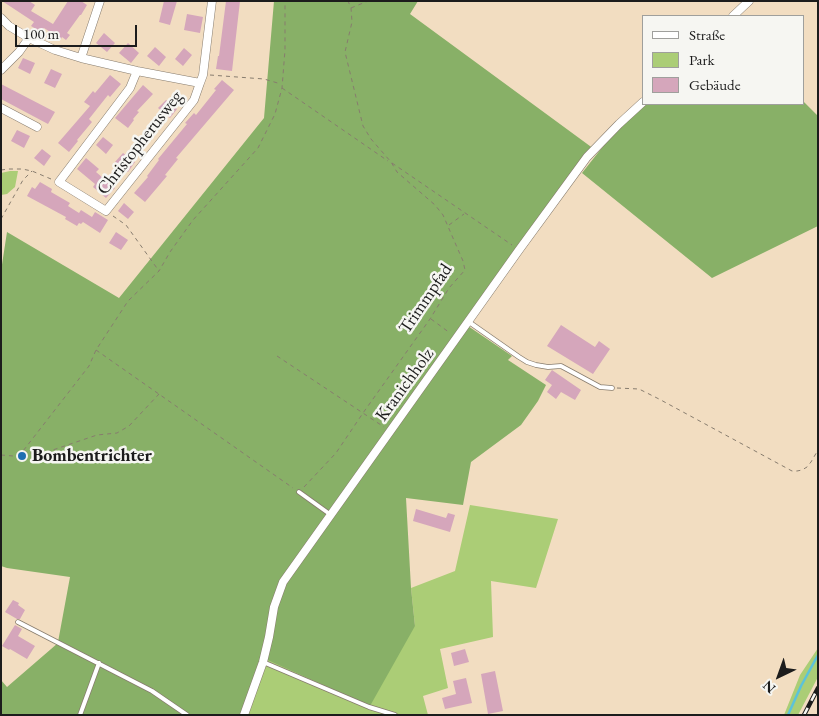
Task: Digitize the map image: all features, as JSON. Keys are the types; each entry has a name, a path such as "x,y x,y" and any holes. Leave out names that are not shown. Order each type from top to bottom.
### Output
{"street":[{"path":"81,58 100,1"},
{"name":"Christopherusweg","path":"58,182 106,211 194,100 202,79 212,1"},
{"path":"734,15 749,1"},
{"path":"1,18 9,26 29,38 55,50 81,58 137,71 202,79"},
{"path":"1,70 20,52 29,38"},
{"path":"58,182 130,88 137,71"},
{"name":"Kranichholz","path":"244,715 263,662 274,606 283,582 587,157 642,103"},
{"path":"1,108 37,127"}],"lane":[{"path":"469,322 527,362 548,367 561,366 600,387 612,388"},
{"path":"299,492 331,515"},
{"path":"18,622 152,691 187,715"},
{"path":"263,662 369,707 395,715"},
{"path":"80,715 99,663"}],"path":[{"path":"1,455 13,456 23,450 89,366 96,350 128,301 159,271 193,220 258,148 275,114 282,88 285,50 285,1"},
{"name":"Trimmpfad","path":"299,492 336,453 430,319 449,288 465,270 444,215 397,172 363,126 345,52 352,22 348,1"},
{"path":"350,8 368,1"},
{"path":"202,79 264,79 281,84"},
{"path":"282,88 519,250"},
{"path":"1,170 22,169 32,171 58,182"},
{"path":"1,219 23,180 32,171"},
{"path":"106,211 126,225 159,271"},
{"path":"448,225 465,213"},
{"path":"430,319 457,338"},
{"path":"96,350 299,492"},
{"path":"277,356 390,431"},
{"path":"612,388 639,389 792,470 802,470 807,467 818,450"},
{"path":"23,450 38,455 96,435 117,433 129,426 159,394"}],"green space":[{"path":"274,1 418,1 410,14 594,149 465,324 512,356 508,360 546,385 538,401 521,425 471,462 463,505 406,498 415,626 370,706 261,657 247,715 81,715 100,663 58,642 70,577 1,566 1,271 7,232 119,298 264,118"},
{"path":"804,102 818,116 818,226 712,278 582,173 620,125 642,105 804,105"},
{"path":"18,171 15,187 7,194 1,195 1,173"},
{"path":"470,505 558,519 536,588 491,581 493,637 440,649 448,688 423,696 428,715 247,715 261,657 415,626 411,588 455,571"},
{"path":"58,643 98,664 79,715 1,715 1,680 7,687"},
{"path":"818,648 818,677 798,715 784,715 800,675"}],"building":[{"path":"2,1 29,1 35,5 31,11 53,24 68,1 81,1 87,5 67,33 70,35 66,40 62,37 61,39 44,28 41,32 31,26 34,22"},
{"path":"164,1 177,1 170,25 159,22"},
{"path":"226,1 240,1 232,71 216,69"},
{"path":"187,14 203,17 200,33 184,30"},
{"path":"104,33 115,43 107,52 96,43"},
{"path":"128,43 139,53 131,63 119,53"},
{"path":"155,47 166,57 159,66 147,56"},
{"path":"184,48 192,55 183,66 175,59"},
{"path":"23,58 35,63 30,74 18,68"},
{"path":"51,69 62,74 55,88 44,83"},
{"path":"110,75 121,84 110,97 108,95 89,119 92,122 69,152 58,143 90,106 84,102 93,91 95,93"},
{"path":"222,80 234,90 176,158 178,159 165,175 167,176 145,202 134,193 148,177 158,159 187,124 185,123 194,113 196,115"},
{"path":"1,84 55,112 48,124 1,99"},
{"path":"143,85 153,94 137,111 139,112 128,128 115,118"},
{"path":"166,100 177,109 170,118 158,108"},
{"path":"17,130 30,136 24,148 11,141"},
{"path":"103,137 113,145 106,154 96,145"},
{"path":"42,149 51,156 44,166 34,158"},
{"path":"123,153 135,162 128,172 115,162"},
{"path":"86,158 99,169 96,172 115,188 106,198 93,187 95,184 77,169"},
{"path":"40,182 52,189 51,192 70,203 68,206 79,213 81,210 92,217 95,212 108,220 100,233 83,222 77,226 65,219 66,217 27,196 32,187 35,189"},
{"path":"124,203 134,212 128,219 118,211"},
{"path":"116,232 128,240 121,250 109,243"},
{"path":"561,325 595,347 599,341 610,349 593,374 547,346"},
{"path":"552,370 581,390 575,400 561,392 556,399 547,392 552,385 545,380"},
{"path":"416,509 446,518 448,513 455,515 450,532 413,521"},
{"path":"13,600 19,603 18,605 25,610 20,619 5,612"},
{"path":"15,625 22,629 18,636 35,646 27,659 2,646"},
{"path":"465,649 469,662 454,666 451,653"},
{"path":"495,671 503,711 488,714 481,674"},
{"path":"466,678 472,703 445,709 442,698 456,694 453,681"}],"waterway":[{"path":"788,715 818,655"}],"railway":[{"path":"804,715 818,688"}],"place":[{"name":"Bombentrichter","path":"22,456"}]}
